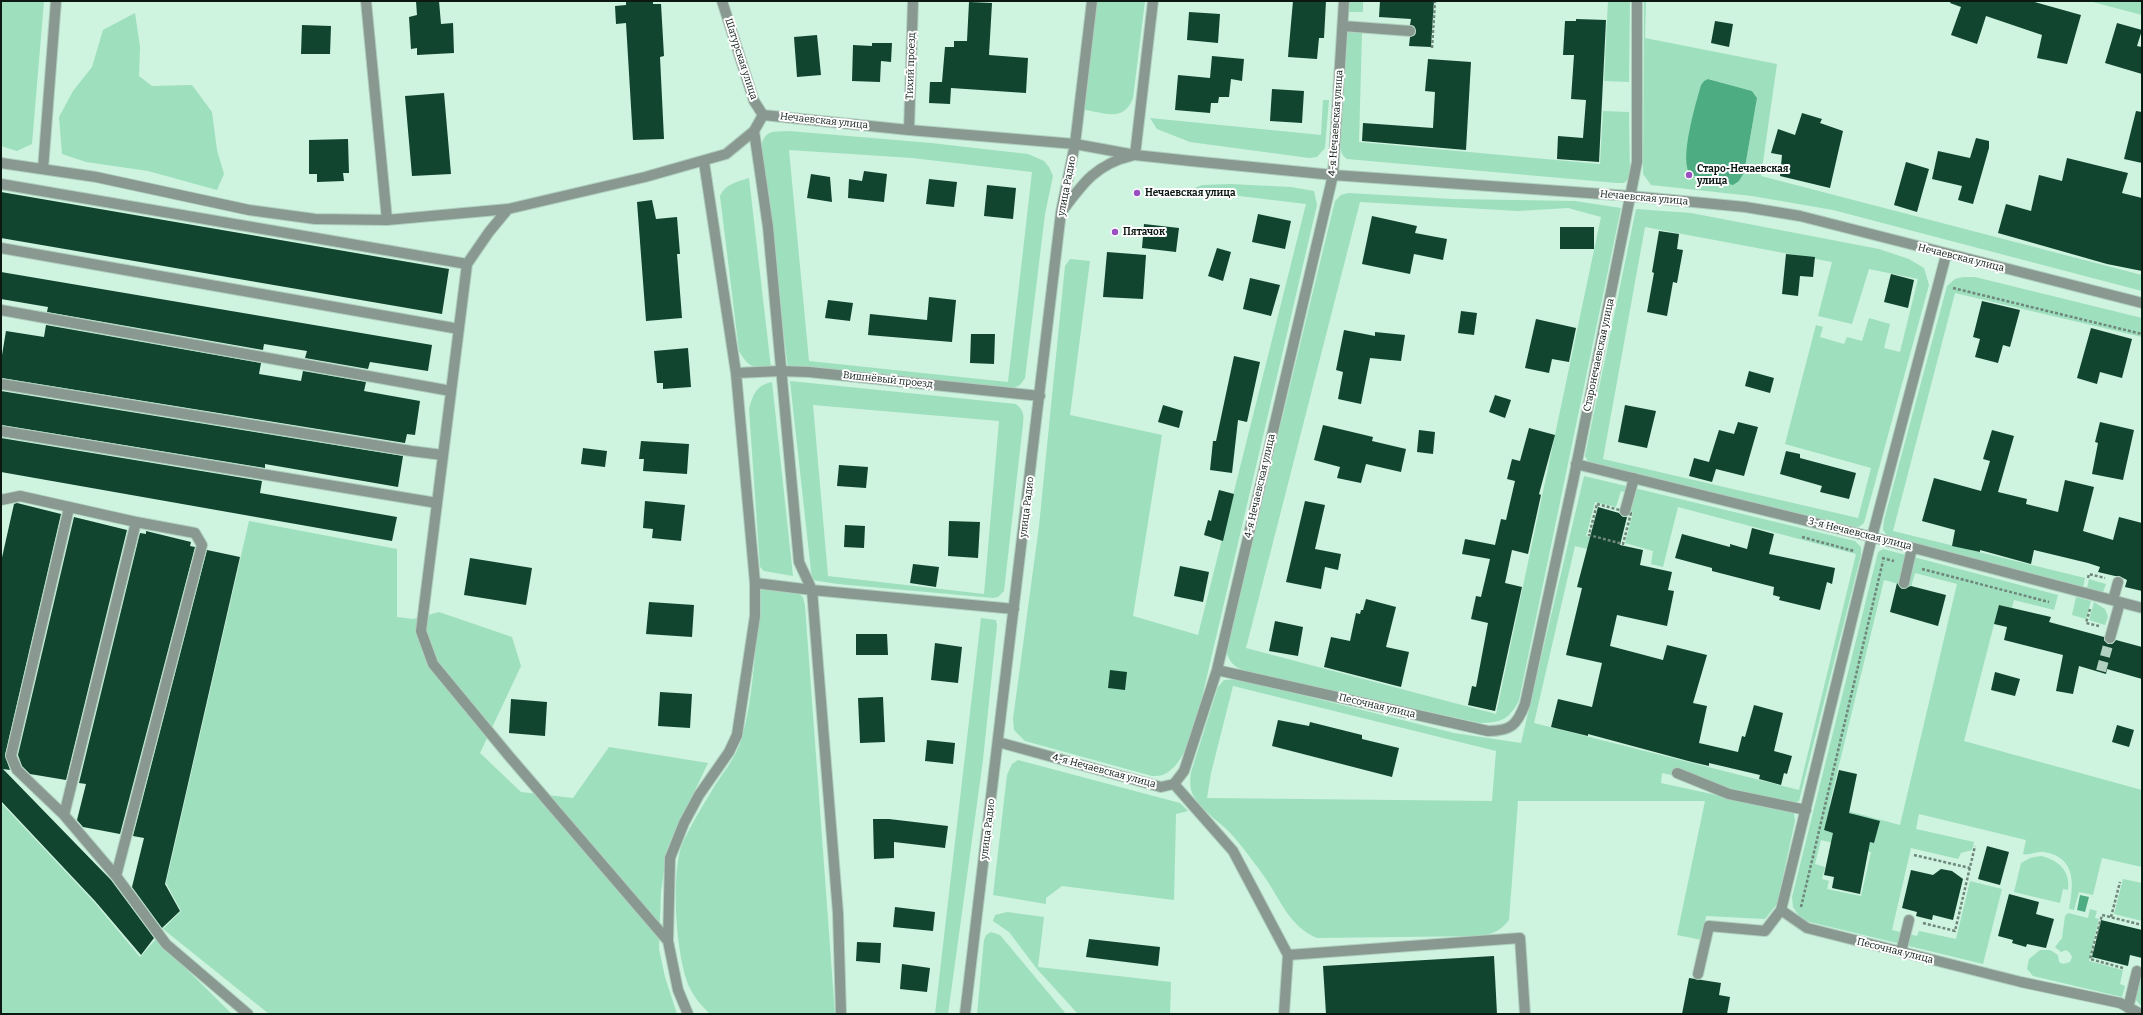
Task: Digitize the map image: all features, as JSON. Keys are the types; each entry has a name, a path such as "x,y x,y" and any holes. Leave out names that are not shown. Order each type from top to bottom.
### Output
{"street":[{"path":"43,169 56,1"},
{"path":"366,1 387,220"},
{"name":"Шатурская улица","path":"722,1 754,101 763,115"},
{"name":"Тихий проезд","path":"909,130 913,1"},
{"name":"улица Радио","path":"965,1014 1061,212 1075,144 1092,1"},
{"path":"1061,212 1082,186 1102,167 1121,158 1135,155 1153,1"},
{"name":"4-я Нечаевская улица","path":"998,742 1149,785 1161,787 1174,784 1184,771 1217,670 1333,175 1344,1"},
{"name":"Старонечаевская улица","path":"1525,704 1576,464 1637,162 1637,1"},
{"path":"1343,26 1410,31"},
{"path":"1,163 96,177 249,210 315,219 387,220 508,209 704,162 726,154 754,131 763,115"},
{"name":"Нечаевская улица","path":"763,115 909,130 1075,144 1135,155 1333,175 1631,196 1745,208 1800,216 1946,255 2142,303"},
{"path":"754,131 768,227 780,371 799,562 812,590 838,913 841,1014"},
{"path":"688,1014 678,990 668,941 670,858 675,844 699,795 729,752 737,735 755,616 754,582 736,373 704,162"},
{"path":"1,184 467,264"},
{"path":"508,209 489,232 467,264 421,631 433,664 514,762 668,941"},
{"path":"1,248 459,329"},
{"path":"1698,974 1709,926 1765,931 1780,910 1806,810 1872,537 1946,255"},
{"path":"1,310 451,390"},
{"name":"Вишнёвый проезд","path":"736,373 780,371 809,372 1040,396"},
{"path":"1,384 443,455"},
{"path":"1,431 437,503"},
{"name":"3-я Нечаевская улица","path":"1576,464 1888,541 2142,608"},
{"path":"1628,512 1634,478"},
{"path":"1,500 20,496 69,508 195,533 202,545 116,876"},
{"path":"69,508 11,756 17,770 64,816 116,876 166,944 248,1014"},
{"path":"64,816 136,522"},
{"path":"1904,583 1912,548"},
{"path":"754,582 812,590 1014,609"},
{"path":"2111,634 2118,582"},
{"name":"Песочная улица","path":"1217,670 1488,731 1498,731 1513,726 1519,719 1525,704"},
{"path":"1677,773 1729,794 1806,810"},
{"path":"1174,784 1233,851 1288,955 1284,1014"},
{"name":"Песочная улица","path":"1780,910 1807,928 2021,982 2120,1003 2141,1014"},
{"path":"1901,952 1909,920"},
{"path":"1288,955 1520,938 1525,1014"},
{"path":"2128,1008 2137,971"}],"path":[{"path":"1432,48 1436,1"},
{"path":"1939,284 2142,334"},
{"path":"1953,296 1955,288"},
{"path":"1597,504 1589,535 1623,544 1628,512"},
{"path":"1799,536 2049,602"},
{"path":"1798,922 1888,541"},
{"path":"2094,595 2086,623 2111,634"},
{"path":"1909,920 1955,931 1975,846"},
{"path":"1914,855 1970,868"},
{"path":"2111,917 2120,882"},
{"path":"2137,971 2090,959 2102,915 2142,925"}],"shaded area":[{"path":"1,1 44,1 32,144 17,151 1,146"},
{"path":"1093,1 1145,1 1133,98 1129,106 1119,113 1107,114 1085,110 1082,89"},
{"path":"1348,1 1363,1 1363,12 1348,12"},
{"path":"1608,1 1630,1 1629,82 1604,81"},
{"path":"1644,1 1646,1 1645,38 1777,64 1761,176 2142,275 2142,291 1833,210 1752,196 1651,185 1643,174","holes":["1709,79 1752,91 1757,98 1744,173 1739,181 1690,129 1701,85 1704,81"]},
{"path":"2090,1 2142,1 2142,15 2093,2"},
{"path":"135,13 140,47 139,76 152,86 192,85 212,112 217,150 224,174 217,190 148,171 86,162 62,154 59,117 73,91 92,67 103,30"},
{"path":"1347,32 1362,33 1359,142 1600,164 1603,111 1629,112 1630,177 1624,183 1617,183 1347,159 1344,157 1342,152 1340,136"},
{"path":"1708,79 1752,91 1757,98 1744,173 1739,181 1733,185 1691,175 1687,168 1687,146 1692,118 1701,85"},
{"path":"1323,100 1329,100 1325,148 1317,157 1309,158 1190,142 1157,129 1150,118 1321,135"},
{"path":"789,131 931,143 1028,154 1044,161 1049,167 1053,176 1045,214 1025,378 1020,385 1009,390 788,369 761,147 767,134","holes":["789,150 912,158 1032,172 1008,382 809,361"]},
{"path":"749,178 771,368 752,366 746,361 739,351 720,196 728,186"},
{"path":"1230,184 1291,187 1314,191 1317,205 1193,730 1182,757 1174,767 1163,775 1152,776 1025,741 1014,730 1013,719 1039,526 1065,266 1070,259 1090,261 1070,415 1162,435 1133,616 1198,635 1306,204 1189,190 1202,185"},
{"path":"1348,193 1454,199 1575,201 1621,208 1519,700 1512,712 1504,719 1499,721 1480,723 1248,672 1239,669 1228,658 1226,649 1335,201 1341,195","holes":["1360,202 1518,211 1568,208 1601,217 1496,714 1246,648"]},
{"path":"1636,209 1691,213 1879,249 1909,259 1924,268 1929,285 1864,523 1859,527 1589,463 1585,456","holes":["1645,227 1832,262 1818,316 1852,324 1869,269 1918,279 1900,352 1884,348 1890,324 1869,318 1862,341 1847,337 1844,344 1820,337 1823,327 1816,325 1785,444 1871,468 1858,518 1603,459"]},
{"path":"1975,277 2142,318 2142,337 1955,293 1893,531 2085,578 2083,587 1893,538 1887,535 1883,530 1884,520 1947,286 1955,279"},
{"path":"790,381 1016,404 1021,409 1023,413 1023,421 1004,591 998,597 993,598 838,584 812,580","holes":["813,405 999,421 984,594 828,576"]},
{"path":"772,382 793,576 764,571 760,567 749,409 756,391 767,383"},
{"path":"1584,476 1855,541 1861,547 1861,555 1799,801 1794,803 1662,773 1661,783 1794,812 1795,821 1777,904 1765,919 1706,916 1702,940 1677,935 1705,801 1518,801 1509,920 1500,929 1482,936 1317,938 1300,927 1287,913 1266,879 1238,842 1199,803 1193,795 1190,785 1191,772 1218,687 1224,680 1238,679 1454,733 1521,743","holes":["1621,491 1635,495 1630,511 1633,512 1625,543 1653,551 1651,564 1663,567 1678,507 1856,554 1799,790 1534,723 1575,546 1616,556 1618,545 1586,536 1595,502 1616,507","1233,686 1496,751 1492,801 1207,798 1211,773"]},
{"path":"249,521 397,549 397,617 413,619 439,612 512,637 521,666 480,753 521,792 573,798 609,747 708,763 667,849 661,892 659,949 665,977 677,1014 269,1014 163,929 181,911 166,883"},
{"path":"1883,549 2058,595 2054,610 2014,600 2012,608 1999,605 1964,741 2142,790 2142,867 2102,858 2093,895 2079,892 2074,910 2069,909 2072,890 2070,873 2062,860 2054,855 2044,852 2023,854 2026,840 1919,814 1916,829 1974,842 1972,850 1961,853 1958,859 1911,848 1892,930 1917,936 1919,931 1956,939 1970,881 2002,889 1983,964 1802,920 1793,907 1792,897 1878,552","holes":["1915,573 1957,584 1900,825 1829,806 1884,580 1911,587","1830,808 1854,814 1848,836 1824,830","1821,840 1871,852 1861,896 1827,889 1829,881 1822,879 1825,867 1815,864"]},
{"path":"2089,579 2106,584 2103,592 2087,588"},
{"path":"760,587 795,591 803,597 805,606 835,1014 710,1014 692,992 685,975 681,957 676,915 679,855 689,829 732,759 742,737 749,708 753,678 759,617"},
{"path":"2076,597 2091,601 2086,619 2072,615"},
{"path":"2094,602 2105,609 2108,617 2105,625 2089,620"},
{"path":"981,618 996,620 997,625 983,760 948,1014 935,1014"},
{"path":"1018,760 1180,803 1188,811 1176,814 1174,900 1062,886 1046,898 1046,904 993,895 1007,775 1012,764"},
{"path":"1,803 95,903 140,957 156,939 232,1014 1,1014"},
{"path":"2041,856 2053,860 2062,867 2065,872 2068,890 2063,889 2060,903 2014,892 2021,863 2030,858"},
{"path":"2123,879 2142,883 2142,921 2114,914"},
{"path":"2080,895 2089,897 2085,912 2077,910"},
{"path":"2090,909 2097,911 2095,918 2099,919 2089,961 2123,970 2120,984 2125,986 2122,997 2033,976 2027,969 2029,959 2040,950 2050,950 2058,955 2059,962 2063,964 2070,962 2072,957 2070,953 2066,950 2061,952 2055,947 2062,938 2065,916 2068,913 2088,918"},
{"path":"1007,912 1044,917 1038,967 1171,982 1170,1014 1078,1014 1037,969 1009,932 993,921 995,915"},
{"path":"991,932 1000,935 1066,1014 977,1014 984,940 986,935"},
{"path":"2142,968 2142,1007 2135,999"}],"building":[{"path":"416,1 439,1 441,24 453,23 454,53 417,55 417,48 411,49 409,17 417,15"},
{"path":"626,1 653,1 653,4 661,4 664,56 660,57 664,139 633,140 626,23 616,24 615,6 626,5"},
{"path":"1293,1 1326,1 1324,38 1319,38 1317,59 1288,57"},
{"path":"1380,1 1434,1 1431,47 1409,46 1410,37 1415,35 1416,31 1414,26 1410,25 1411,19 1379,17"},
{"path":"1951,1 2031,1 2081,15 2067,64 2037,58 2042,35 1986,16 1977,44 1951,35 1961,7 1950,3"},
{"path":"969,2 992,3 989,55 1028,58 1026,93 951,88 950,104 929,103 930,82 942,82 945,47 954,47 954,41 967,41"},
{"path":"1189,12 1220,14 1218,43 1187,40"},
{"path":"1576,19 1606,20 1599,162 1557,159 1558,136 1583,138 1586,100 1571,99 1574,55 1563,55 1565,21 1576,21"},
{"path":"1715,21 1733,24 1729,47 1711,43"},
{"path":"2117,23 2142,30 2137,46 2142,47 2142,74 2105,63"},
{"path":"302,25 331,26 330,54 301,54"},
{"path":"817,35 821,75 797,77 794,37"},
{"path":"872,43 892,43 891,62 881,61 880,82 852,81 853,45 872,46"},
{"path":"1212,56 1244,59 1242,81 1231,79 1229,97 1219,97 1218,103 1211,103 1210,113 1175,110 1178,75 1210,78"},
{"path":"1428,59 1471,62 1466,150 1362,141 1363,123 1433,128 1435,92 1425,91"},
{"path":"1272,89 1304,91 1302,123 1270,121"},
{"path":"444,93 451,174 412,176 405,96"},
{"path":"2136,111 2142,112 2142,163 2124,159"},
{"path":"1802,113 1822,119 1820,123 1843,131 1830,188 1780,176 1782,155 1771,153 1778,129 1795,135"},
{"path":"1976,138 1989,141 1989,148 1973,204 1958,200 1962,186 1932,179 1938,151 1970,158"},
{"path":"348,139 349,173 343,173 344,181 317,182 317,174 309,174 309,140"},
{"path":"2067,158 2128,173 2122,193 2142,198 2142,271 2107,264 1998,233 2006,204 2031,211 2039,175 2062,181"},
{"path":"1906,162 1929,169 1917,212 1894,205"},
{"path":"864,171 887,174 884,202 848,198 849,179 862,181"},
{"path":"811,174 830,177 832,202 807,198"},
{"path":"929,179 957,182 954,207 926,204"},
{"path":"987,185 1016,188 1013,219 984,216"},
{"path":"1,192 449,269 442,314 1,238"},
{"path":"652,200 656,219 677,217 680,254 677,254 682,318 646,321 637,202"},
{"path":"1258,214 1291,221 1285,249 1252,242"},
{"path":"1372,216 1417,226 1415,233 1447,239 1443,260 1414,254 1410,274 1362,264"},
{"path":"1144,224 1179,228 1176,252 1142,248"},
{"path":"1560,227 1594,227 1594,249 1560,249"},
{"path":"1659,231 1679,234 1677,249 1683,250 1677,283 1673,282 1667,316 1647,312 1654,273 1652,272"},
{"path":"1217,248 1231,252 1223,281 1208,276"},
{"path":"1107,252 1146,255 1143,299 1103,297"},
{"path":"1786,254 1815,257 1813,277 1800,276 1798,296 1782,294"},
{"path":"1,272 432,345 428,371 370,362 368,369 305,358 307,351 264,344 263,350 47,312 48,307 1,299"},
{"path":"1891,274 1914,280 1908,308 1884,302"},
{"path":"1250,278 1280,285 1271,316 1243,309"},
{"path":"929,297 956,300 952,342 868,335 870,314 927,320"},
{"path":"828,300 853,303 850,321 825,318"},
{"path":"1982,301 2020,310 2010,347 2003,345 1998,363 1975,357 1980,339 1973,337"},
{"path":"1461,311 1477,313 1474,335 1458,333"},
{"path":"1536,319 1576,328 1569,362 1552,359 1549,373 1525,368"},
{"path":"46,325 261,363 259,374 301,381 303,371 366,382 364,391 420,401 415,435 407,434 405,443 1,378 1,361 6,331 44,337"},
{"path":"2091,328 2132,339 2122,378 2100,372 2097,384 2077,378"},
{"path":"1344,330 1375,336 1375,332 1405,335 1401,361 1370,358 1361,404 1338,399 1343,372 1336,370"},
{"path":"971,334 995,334 994,364 970,363"},
{"path":"688,348 691,387 663,389 663,383 657,383 654,351"},
{"path":"1234,356 1260,362 1247,422 1238,420 1232,473 1210,470 1213,441 1216,441"},
{"path":"1749,371 1774,378 1770,393 1745,386"},
{"path":"1,391 403,456 398,487 265,464 265,468 1,425"},
{"path":"1495,395 1511,400 1505,418 1489,412"},
{"path":"1163,405 1183,411 1179,428 1158,422"},
{"path":"1625,405 1656,411 1647,448 1618,442"},
{"path":"1738,422 1758,427 1744,476 1716,469 1712,482 1689,476 1694,458 1709,462 1719,430 1734,434"},
{"path":"2100,422 2134,430 2123,480 2092,474 2098,443 2095,442"},
{"path":"1323,425 1373,437 1372,441 1406,449 1401,472 1366,464 1361,483 1337,478 1340,467 1314,460"},
{"path":"1529,428 1555,435 1539,494 1541,495 1528,554 1512,550 1505,583 1522,587 1495,711 1468,705 1472,686 1476,687 1488,623 1471,619 1476,596 1481,597 1490,559 1462,554 1465,539 1495,545 1501,519 1506,520 1515,481 1507,479 1512,459 1520,461"},
{"path":"1419,430 1435,432 1433,454 1417,452"},
{"path":"1992,430 2014,436 1998,492 2027,499 2026,504 2058,512 2065,480 2094,487 2083,531 2113,540 2119,517 2142,523 2142,591 2125,587 2127,580 2119,576 2098,572 2100,567 2034,550 2031,564 1980,550 1980,552 1952,546 1955,530 1922,521 1934,478 1981,491 1990,461 1983,459"},
{"path":"1,438 262,481 260,493 397,517 392,541 1,472"},
{"path":"641,441 689,444 687,474 643,471 644,459 639,459"},
{"path":"583,448 607,451 605,467 581,464"},
{"path":"1786,451 1800,454 1800,458 1856,473 1849,499 1820,492 1822,486 1780,474"},
{"path":"839,465 868,467 866,488 837,486"},
{"path":"1219,490 1234,494 1223,541 1204,535 1208,520 1211,521"},
{"path":"645,501 685,505 681,541 652,538 653,529 643,528"},
{"path":"1305,501 1325,505 1315,549 1341,554 1338,570 1325,567 1321,589 1286,582"},
{"path":"17,503 61,514 5,755 10,770 3,769 111,880 154,938 141,955 95,901 1,801 1,562 14,504"},
{"path":"1598,507 1619,513 1623,517 1627,517 1620,545 1643,550 1640,565 1672,572 1668,590 1674,591 1667,626 1617,615 1610,646 1663,660 1667,645 1707,655 1693,703 1707,706 1699,743 1738,752 1742,736 1745,737 1754,705 1783,713 1774,751 1792,756 1787,774 1784,773 1781,785 1759,779 1760,775 1709,763 1709,766 1588,734 1588,736 1551,727 1558,699 1592,707 1602,663 1566,655 1582,588 1577,587"},
{"path":"74,517 127,530 66,780 30,774 22,766 18,755"},
{"path":"949,521 980,522 978,558 948,556"},
{"path":"845,525 865,526 864,548 844,547"},
{"path":"1752,528 1774,534 1769,554 1835,568 1832,584 1827,582 1820,610 1779,600 1780,597 1773,595 1774,587 1712,571 1712,568 1675,558 1682,534 1730,547 1730,544 1747,549"},
{"path":"146,531 191,542 190,546 195,547 120,834 83,827 77,820 86,784 79,783 140,533 146,534"},
{"path":"207,550 240,557 165,884 180,911 162,928 132,887 144,838 133,836"},
{"path":"470,558 532,568 526,605 464,595"},
{"path":"913,564 939,567 936,587 910,583"},
{"path":"1180,566 1209,572 1203,602 1174,596"},
{"path":"1897,583 1902,589 1911,586 1946,595 1938,626 1890,612"},
{"path":"1366,599 1396,607 1386,647 1409,652 1401,687 1324,667 1331,637 1350,641 1356,613 1360,614 1361,610 1363,610"},
{"path":"649,602 694,605 692,637 646,634"},
{"path":"1999,605 2051,617 2049,622 2104,637 2104,640 2108,644 2112,644 2116,640 2142,647 2142,679 2107,669 2106,674 2079,666 2073,694 2056,691 2063,655 2004,640 2007,627 1994,624"},
{"path":"1275,621 1303,627 1298,656 1269,651"},
{"path":"856,634 887,634 888,655 856,655"},
{"path":"935,643 962,647 958,683 931,680"},
{"path":"1110,670 1127,672 1125,690 1108,688"},
{"path":"1995,672 2020,679 2015,696 1991,690"},
{"path":"660,692 692,694 690,728 658,726"},
{"path":"883,697 885,742 860,743 858,698"},
{"path":"511,699 547,702 545,736 509,733"},
{"path":"1278,720 1309,726 1310,722 1362,735 1362,739 1399,748 1392,777 1272,746"},
{"path":"2117,725 2134,730 2129,747 2112,742"},
{"path":"927,740 955,743 953,764 925,761"},
{"path":"1839,770 1857,774 1849,813 1880,821 1874,843 1870,842 1860,894 1832,888 1834,877 1824,875 1833,833 1824,830"},
{"path":"873,819 889,819 948,826 945,848 894,842 894,858 874,859"},
{"path":"1987,846 2009,852 2000,885 1978,879"},
{"path":"1941,869 1952,871 1963,879 1953,920 1933,915 1932,920 1916,916 1917,912 1902,908 1911,870 1933,875"},
{"path":"2009,894 2039,902 2036,914 2054,919 2046,948 2027,944 2026,947 2012,943 2013,940 1998,936"},
{"path":"895,907 935,912 933,931 893,927"},
{"path":"2101,920 2142,930 2142,958 2130,955 2128,966 2092,957"},
{"path":"1089,939 1160,947 1158,966 1086,957"},
{"path":"857,942 881,943 880,963 856,961"},
{"path":"1494,956 1497,1014 1326,1014 1323,966"},
{"path":"902,964 930,968 927,992 900,989"},
{"path":"1689,978 1721,983 1719,995 1730,997 1727,1014 1682,1014"}],"tunnel":[{"path":"2101,671 2110,638"}],"place":[{"name":"Старо-Нечаевская улица","path":"1689,175"},
{"name":"Нечаевская улица","path":"1137,193"},
{"name":"Пятачок","path":"1115,232"}]}
